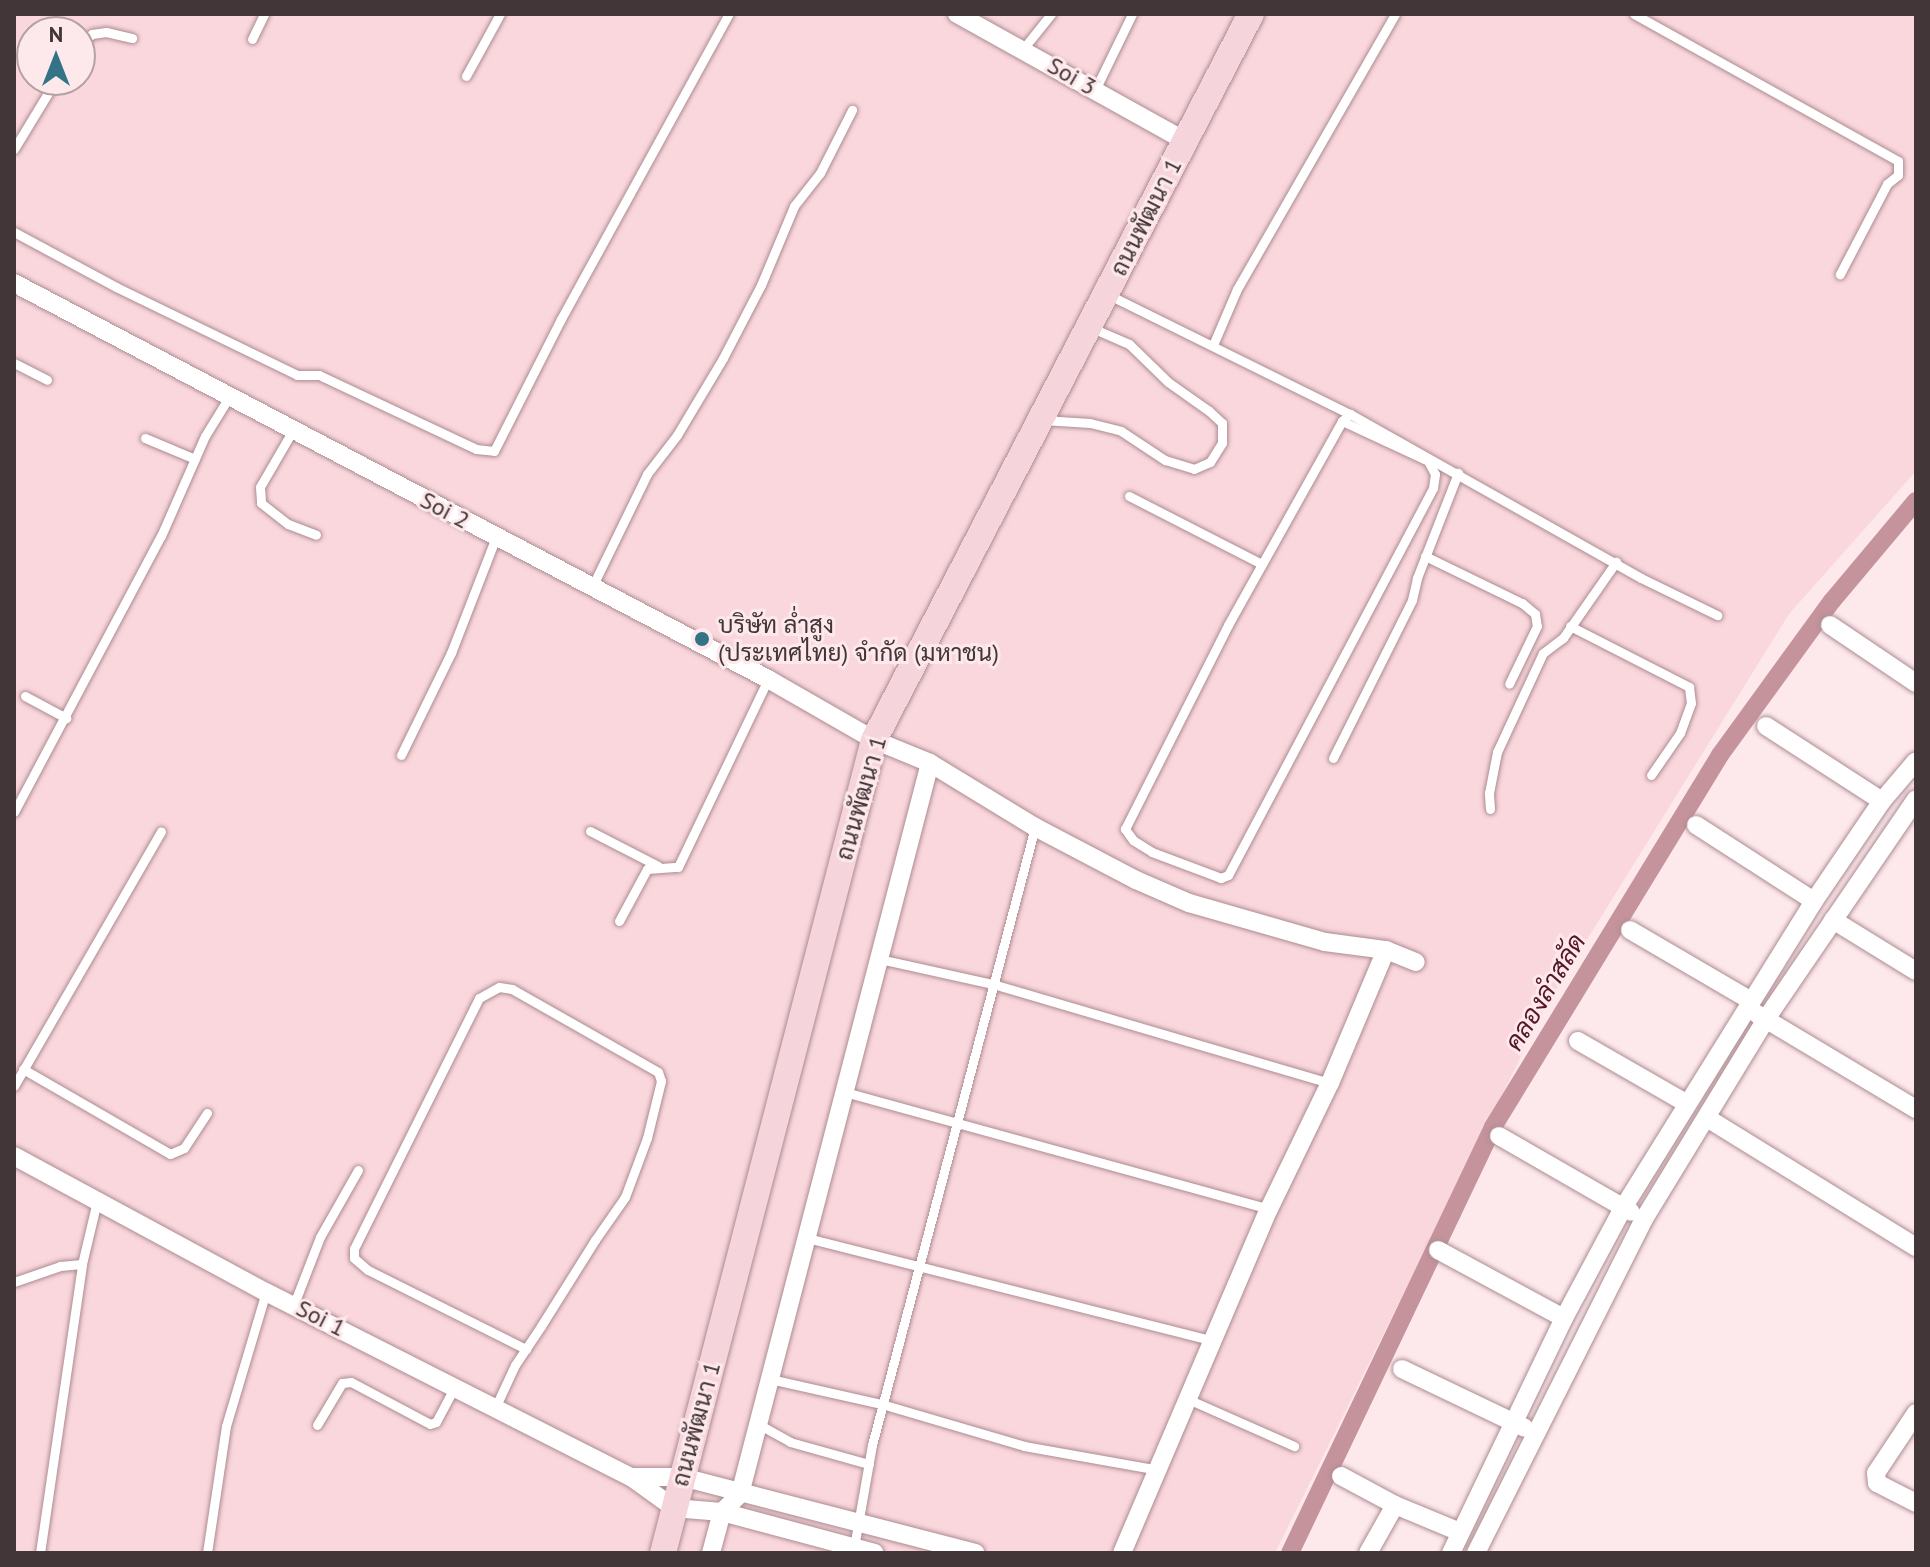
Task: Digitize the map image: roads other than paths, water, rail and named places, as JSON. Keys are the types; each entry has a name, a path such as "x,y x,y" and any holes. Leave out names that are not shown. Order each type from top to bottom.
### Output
{"main road":[{"name":"ถนนพัฒนา 1","path":"663,1553 874,740 1251,14"}],"street":[{"name":"Soi 3","path":"957,14 1185,141"},
{"name":"Soi 2","path":"14,283 768,679 874,740 930,763 1035,827 1136,880 1189,903 1325,942 1386,950 1416,962"},
{"path":"1830,625 1916,683"},
{"path":"1766,726 1883,801 1909,812 1916,831"},
{"path":"1451,1553 1564,1318 1623,1208 1814,901 1883,801 1916,761"},
{"path":"711,1553 722,1512 740,1494 930,763"},
{"path":"1476,1553 1644,1219 1769,1014 1909,812"},
{"path":"1696,825 1814,901"},
{"path":"1836,916 1916,961"},
{"path":"1836,916 1916,971"},
{"path":"1630,930 1750,1001 1916,1109"},
{"path":"1122,1553 1190,1400 1269,1209 1330,1083 1386,950"},
{"path":"1769,1014 1916,1099"},
{"path":"1578,1041 1686,1103"},
{"path":"1707,1118 1916,1247"},
{"path":"1499,1136 1644,1219"},
{"name":"Soi 1","path":"14,1156 266,1292 631,1477 674,1508"},
{"path":"1438,1250 1564,1318"},
{"path":"1402,1369 1535,1432"},
{"path":"1916,1413 1876,1473 1877,1483 1916,1503"},
{"path":"1341,1476 1395,1505 1460,1532"},
{"name":"Soi 1","path":"631,1477 682,1477 975,1553"},
{"path":"1368,1553 1395,1505"},
{"path":"674,1508 722,1512 875,1553"}],"lane":[{"path":"252,39 264,14"},
{"path":"466,76 500,14"},
{"path":"14,232 116,287 297,375 319,375 476,449 494,451 561,319 729,14"},
{"path":"1023,49 1051,14"},
{"path":"1095,90 1132,14"},
{"path":"1213,345 1237,289 1395,14"},
{"path":"1634,14 1898,161 1898,175 1887,184 1840,274"},
{"path":"96,33 106,32 132,38"},
{"path":"14,149 46,96"},
{"path":"592,587 647,474 677,435 723,358 761,285 794,206 820,173 852,110"},
{"path":"1106,293 1350,414 1717,615"},
{"path":"1041,419 1090,423 1121,431 1165,460 1194,469 1210,462 1222,443 1222,423 1209,411 1168,382 1129,344 1089,327"},
{"path":"14,363 47,380"},
{"path":"14,812 161,536 195,459 229,397"},
{"path":"1342,421 1428,461 1435,474 1433,488 1228,875 1221,878 1152,852 1133,840 1125,829 1262,564 1342,421 1350,414"},
{"path":"293,430 260,487 261,503 288,524 316,535"},
{"path":"145,438 195,459"},
{"path":"1333,758 1412,600 1425,556 1458,473"},
{"path":"1129,496 1262,564"},
{"path":"401,755 451,653 496,537"},
{"path":"1425,556 1522,603 1535,614 1537,626 1509,684"},
{"path":"1490,809 1489,793 1497,752 1543,653 1563,638 1616,562"},
{"path":"1570,626 1689,687 1691,703 1680,733 1651,775"},
{"path":"619,921 647,869 678,867 768,679"},
{"path":"25,696 66,718"},
{"path":"854,1547 869,1464 939,1182 958,1123 1035,827"},
{"path":"14,1086 161,831"},
{"path":"590,831 658,866"},
{"path":"880,959 993,984 1330,1083"},
{"path":"495,1408 526,1349 625,1197 647,1138 661,1081 658,1072 512,989 499,987 479,998 354,1249 354,1258 368,1270 526,1349"},
{"path":"23,1069 170,1154 184,1148 207,1113"},
{"path":"845,1092 1269,1209"},
{"path":"294,1304 320,1237 358,1170"},
{"path":"40,1553 82,1264 98,1200"},
{"path":"807,1238 921,1264 1213,1341"},
{"path":"14,1282 60,1266 82,1264"},
{"path":"207,1553 226,1426 266,1292"},
{"path":"770,1379 885,1405 1024,1446 1159,1470"},
{"path":"317,1425 342,1383 351,1382 430,1424 436,1422 455,1387"},
{"path":"1190,1400 1294,1446"},
{"path":"758,1424 790,1442 869,1464"}],"waterway":[{"name":"คลองลำสลัด","path":"1290,1553 1493,1127 1720,755 1832,601 1916,501"}],"place":[{"name":"บริษัท ล่ำสูง (ประเทศไทย) จำกัด (มหาชน)","path":"702,639"}]}
